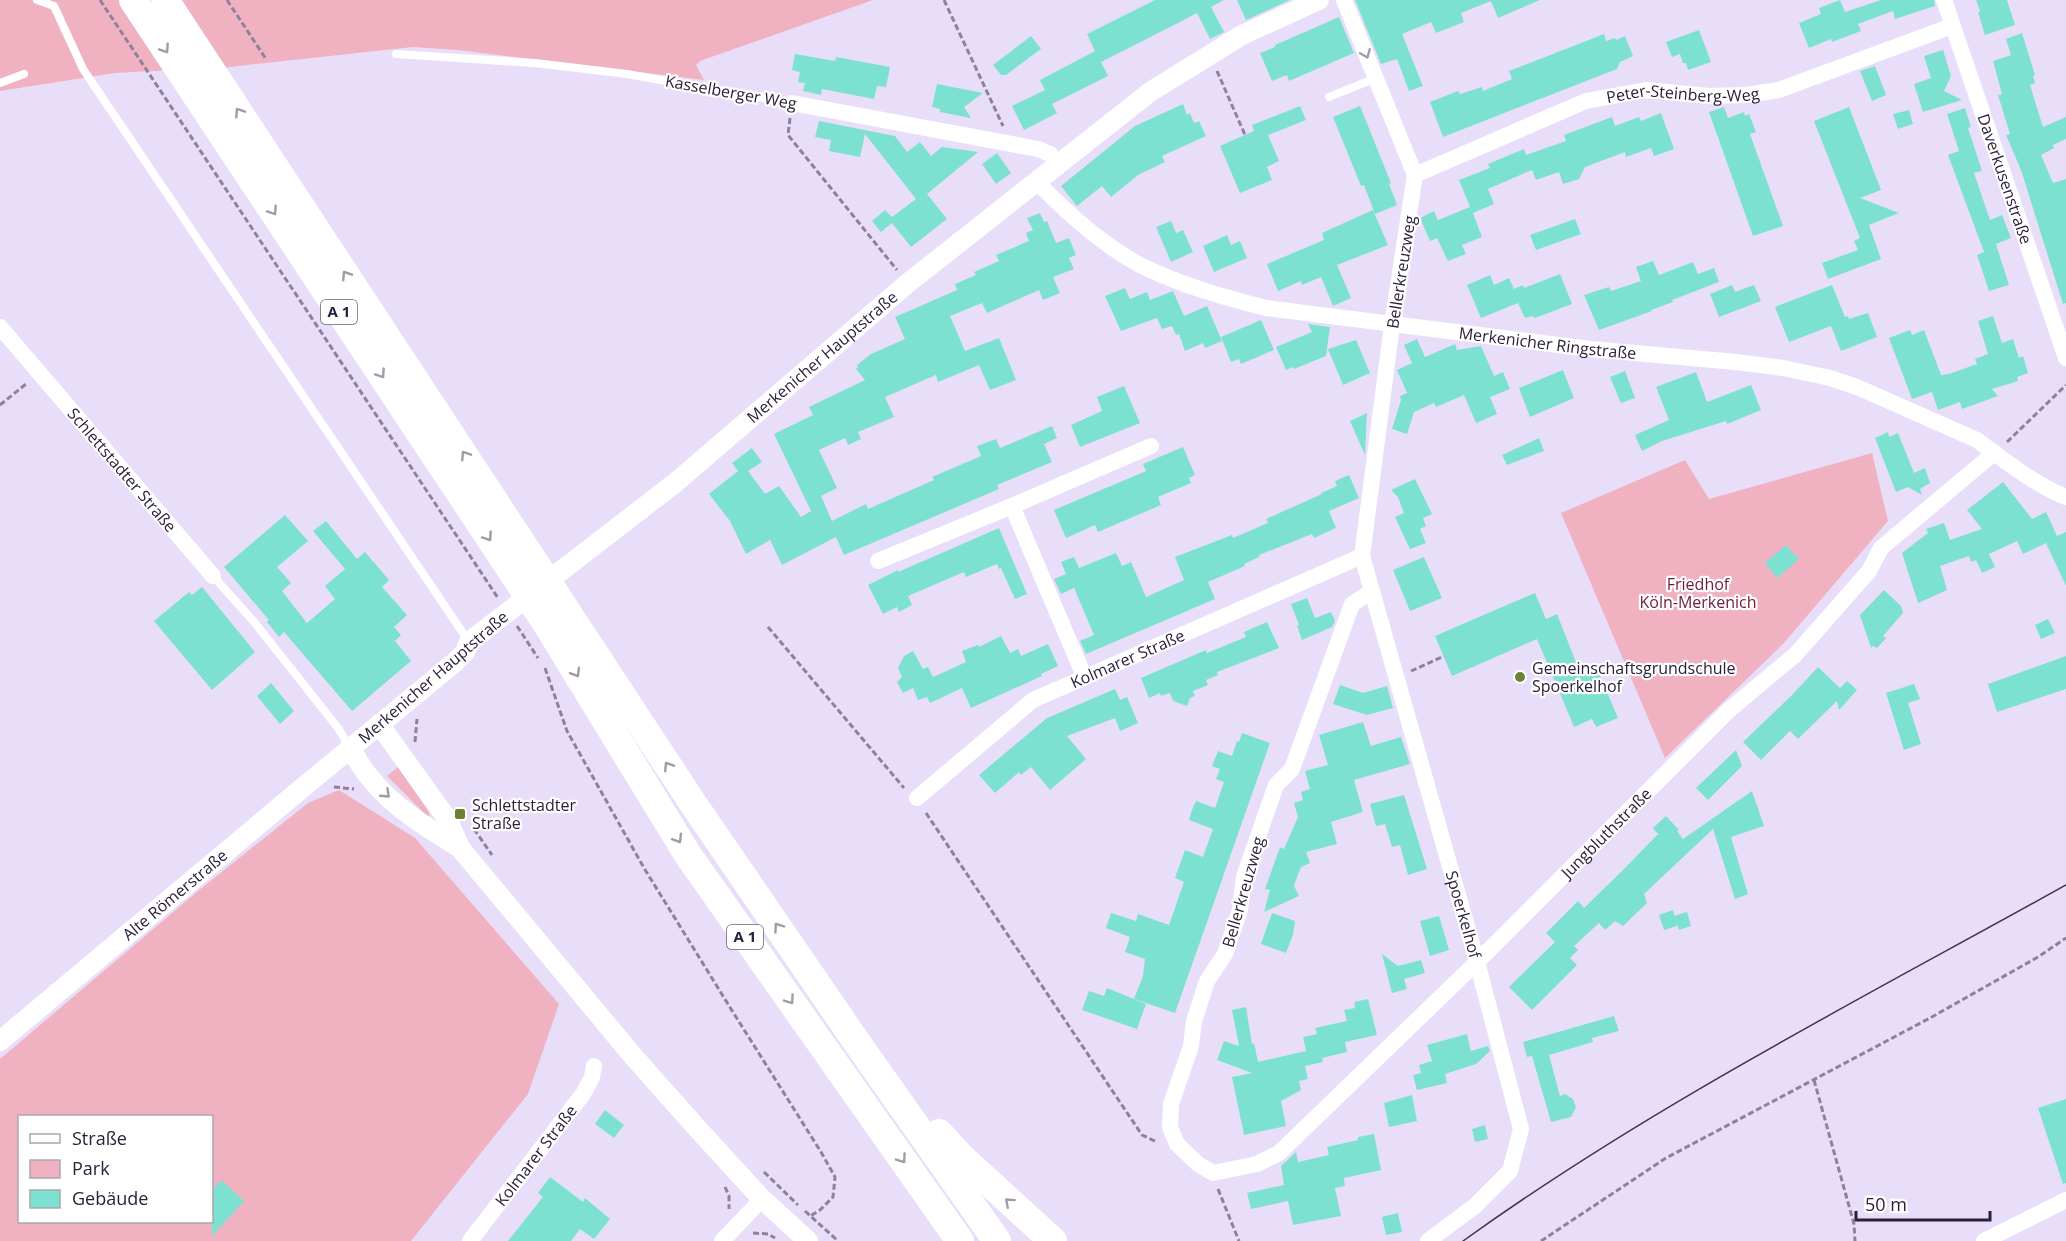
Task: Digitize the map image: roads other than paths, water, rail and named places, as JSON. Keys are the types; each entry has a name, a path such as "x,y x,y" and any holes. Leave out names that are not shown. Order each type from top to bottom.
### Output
{"highway":[{"name":"A 1","path":"133,0 546,623 694,805 997,1241"},
{"name":"A 1","path":"165,0 688,855 960,1241"},
{"name":"A 1","path":"858,1044 960,1156 1053,1241"}],"street":[{"path":"1344,0 1415,175"},
{"name":"Daverkusenstraße","path":"1944,0 2066,358"},
{"name":"Merkenicher Hauptstraße","path":"350,748 454,663 465,652 469,642 675,483 908,283 1149,92 1242,35 1306,3"},
{"name":"Peter-Steinberg-Weg","path":"1415,175 1586,101 1646,90 1709,96 1746,95 1779,90 1952,26"},
{"name":"Kasselberger Weg","path":"792,103 1038,149 1050,154 1058,165"},
{"name":"Bellerkreuzweg","path":"1362,556 1392,325 1415,175"},
{"name":"Merkenicher Ringstraße","path":"1037,182 1101,239 1140,264 1220,296 1266,308 1392,325 1590,349 1736,362 1783,368 1830,378 1857,387 1977,440 2066,497"},
{"name":"Schlettstadter Straße","path":"0,327 213,576"},
{"path":"878,561 1151,446"},
{"name":"Jungbluthstraße","path":"1198,1164 1214,1173 1257,1164 1279,1153 1477,962 1728,711 1796,654 1869,571 1881,548 1994,453"},
{"path":"1012,506 1084,676"},
{"name":"Spoerkelhof","path":"1362,556 1477,962 1521,1129 1510,1171 1475,1206 1428,1241"},
{"name":"Kolmarer Straße","path":"917,798 1032,700 1362,556"},
{"name":"Bellerkreuzweg","path":"1198,1164 1177,1144 1170,1127 1171,1104 1191,1046 1194,1021 1207,981 1225,954 1240,910 1247,867 1276,785 1292,769 1352,604 1371,592"},
{"name":"Schlettstadter Straße","path":"379,724 448,820 460,848 633,1056 762,1199 786,1234 808,1241"},
{"name":"Schlettstadter Straße","path":"350,748 372,780 390,798 430,829 460,848"},
{"name":"Alte Römerstraße","path":"0,1041 350,748"},
{"name":"Kolmarer Straße","path":"470,1241 583,1094 592,1077 594,1066"},
{"path":"722,1241 762,1199"},
{"path":"1984,1241 2066,1200"}],"lane":[{"path":"37,0 54,6 83,69 469,642"},
{"name":"Kasselberger Weg","path":"396,54 535,63 627,74 792,103"},
{"path":"0,83 24,74"},
{"path":"1329,97 1376,78"},
{"name":"Schlettstadter Straße","path":"213,576 255,623 338,728 350,748"}],"tram line":[{"path":"1463,1241 1535,1191 1683,1098 2066,885"}],"place":[{"name":"Gemeinschaftsgrundschule Spoerkelhof","path":"1520,677"},
{"name":"Schlettstadter Straße","path":"460,814"}],"park label":[{"name":"Friedhof Köln-Merkenich","path":"1698,593"}]}
